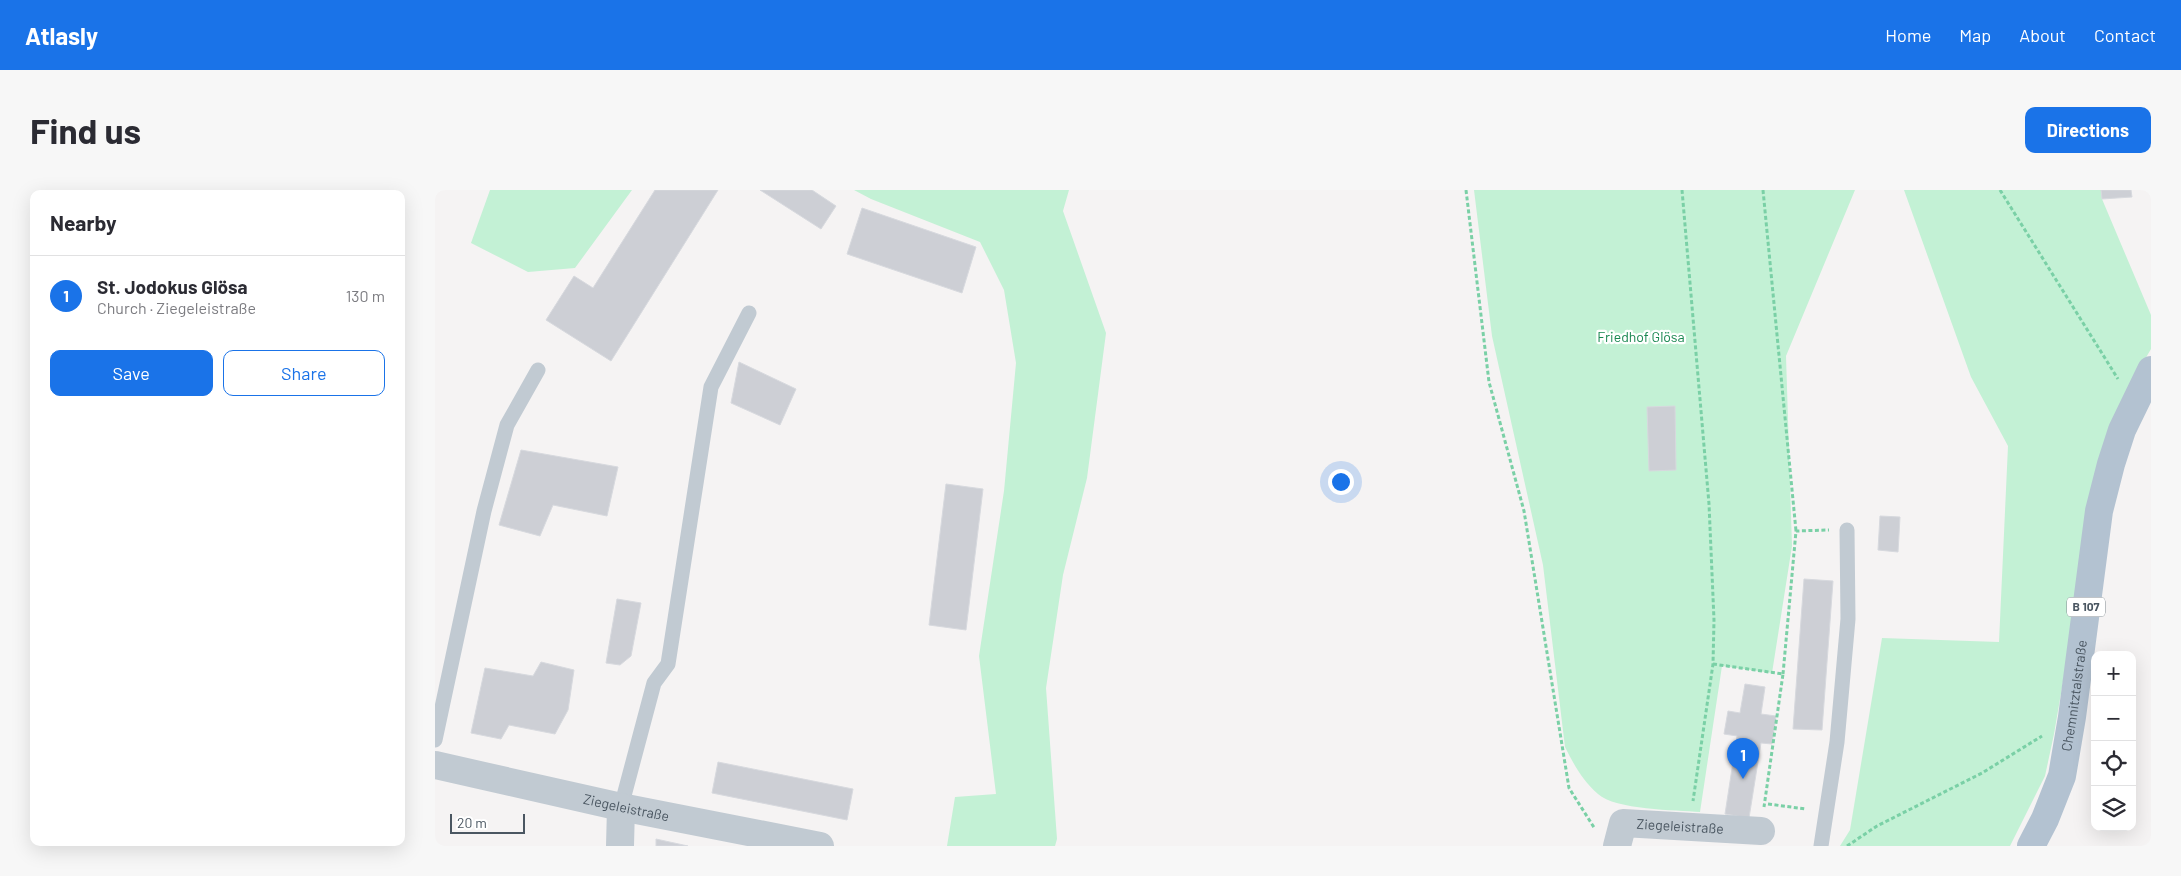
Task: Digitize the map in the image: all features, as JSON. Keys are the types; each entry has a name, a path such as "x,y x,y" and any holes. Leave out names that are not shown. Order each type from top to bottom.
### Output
{"main road":[{"name":"Chemnitztalstraße","path":"2031,846 2045,819 2062,776 2072,717 2099,511 2122,430 2133,402 2151,370"}],"street":[{"name":"Ziegeleistraße","path":"435,765 621,807 820,846"},
{"path":"620,846 621,807"},
{"name":"Ziegeleistraße","path":"1617,846 1623,823 1761,830"}],"lane":[{"path":"621,807 654,683 667,664 711,387 749,313"},
{"path":"435,740 484,511 507,425 538,370"},
{"path":"1821,846 1828,811 1837,742 1848,619 1847,530"}],"path":[{"path":"1466,190 1489,382 1524,511 1569,788 1595,829"},
{"path":"1682,190 1709,504 1714,620 1713,664 1690,826"},
{"path":"1761,830 1783,674 1795,531 1763,190"},
{"path":"2000,190 2133,402"},
{"path":"1795,531 1847,530"},
{"path":"1713,664 1783,674"},
{"path":"1847,846 1877,826 1982,773 2072,717"},
{"path":"1765,804 1828,811"}],"green space":[{"path":"490,190 632,190 575,268 528,272 471,243"},
{"path":"854,190 1069,190 1063,211 1106,333 1087,478 1063,575 1046,688 1057,839 1055,846 947,846 955,797 996,794 979,656 1004,491 1016,363 1004,290 980,242 871,199"},
{"name":"Friedhof Glösa","path":"1474,190 1855,190 1786,356 1792,546 1772,673 1722,666 1700,812 1631,806 1606,799 1598,794 1583,778 1565,747 1543,565 1492,336"},
{"path":"1904,190 2101,190 2102,199 2151,315 2151,349 2135,376 2098,478 2054,734 2045,776 2010,846 1840,846 1850,830 1882,638 1999,642 2008,446 1971,377"}],"building":[{"path":"655,190 718,190 611,361 546,320 574,276 593,288"},
{"path":"760,190 812,190 836,206 821,229"},
{"path":"2101,190 2131,190 2132,197 2102,199"},
{"path":"862,208 976,247 962,293 847,254"},
{"path":"739,362 796,389 780,425 731,403"},
{"path":"1675,406 1676,470 1649,471 1647,407"},
{"path":"521,450 618,467 607,516 553,505 540,536 499,525"},
{"path":"946,484 983,489 966,630 929,625"},
{"path":"1880,516 1900,517 1898,552 1878,550"},
{"path":"1804,579 1833,581 1822,730 1793,729"},
{"path":"617,599 641,603 631,656 620,665 606,663"},
{"path":"541,662 574,670 568,710 555,734 509,725 501,739 471,733 485,668 533,676"},
{"path":"1745,684 1765,687 1761,714 1776,716 1772,744 1761,743 1749,818 1725,814 1737,736 1724,734 1728,711 1740,713"},
{"path":"718,762 853,789 847,820 712,793"},
{"path":"656,839 688,846 656,846"}],"place":[{"name":"St. Jodokus Glösa","path":"1743,779"}]}
